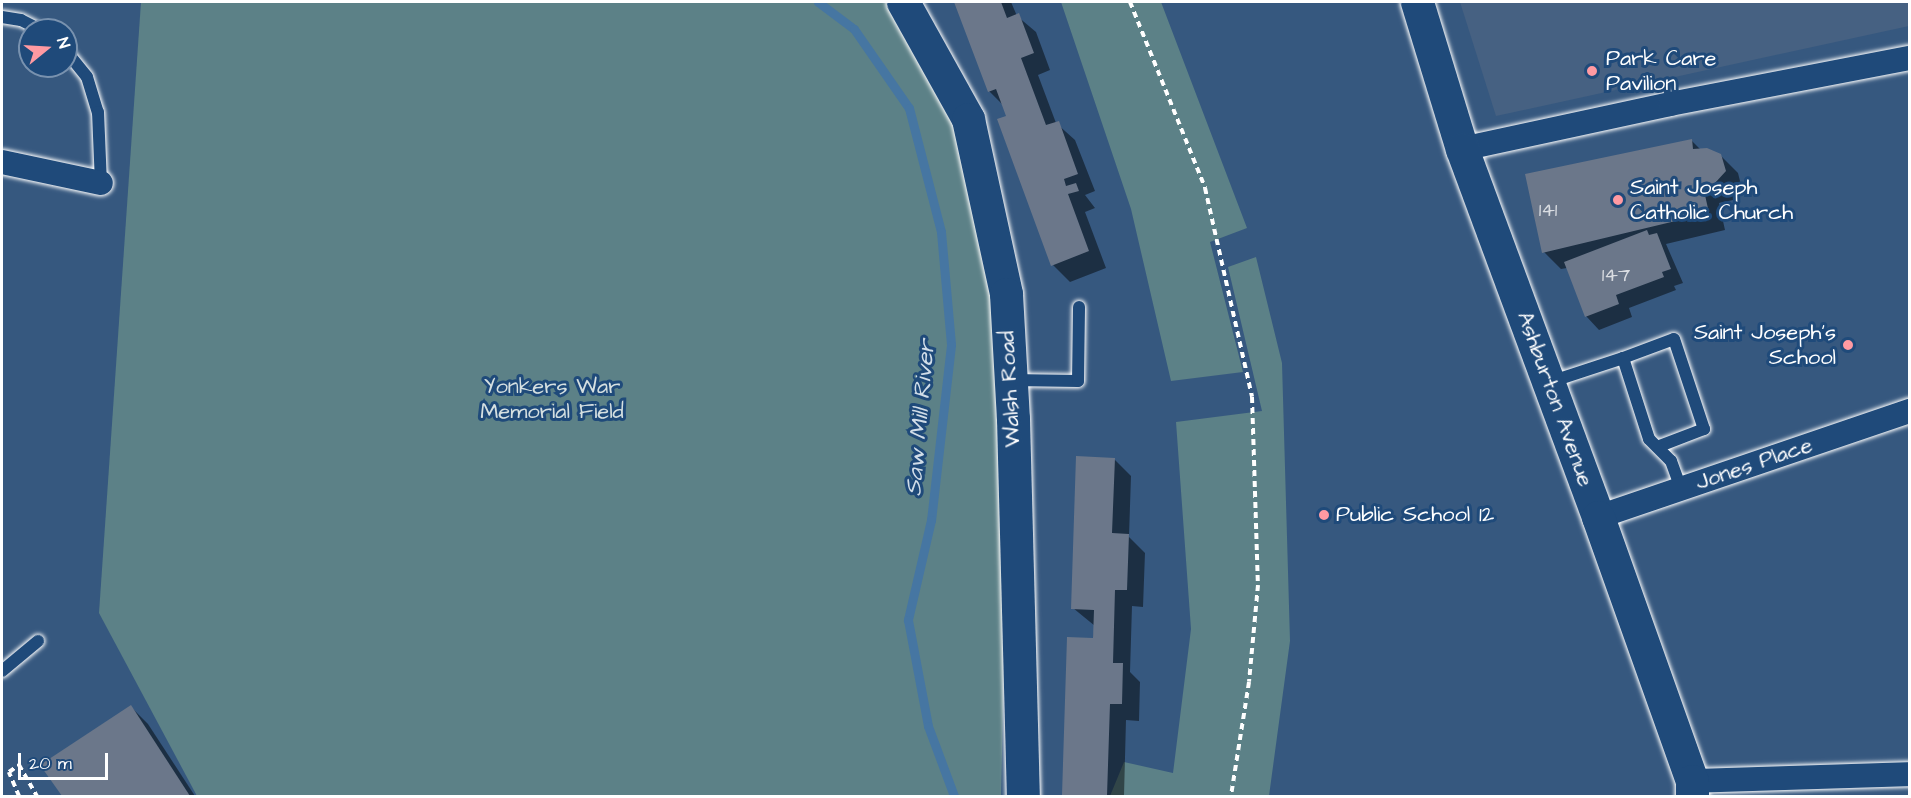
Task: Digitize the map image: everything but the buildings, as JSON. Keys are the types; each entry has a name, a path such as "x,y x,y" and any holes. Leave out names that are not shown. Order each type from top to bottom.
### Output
{"main road":[{"name":"Walsh Road","path":"903,2 968,119 1006,294 1011,380 1023,796"},
{"name":"Ashburton Avenue","path":"1418,2 1462,149 1598,517 1692,789"}],"street":[{"path":"1462,149 1910,58"},
{"path":"2,162 101,183"},
{"name":"Jones Place","path":"1598,517 1910,411"},
{"path":"1692,789 1910,774"}],"lane":[{"path":"2,17 18,20"},
{"path":"78,66 87,77 98,112 101,183"},
{"path":"1011,380 1078,381 1079,307"},
{"path":"1548,382 1674,339 1704,429 1657,447"},
{"path":"1623,358 1649,439 1671,461 1681,489"},
{"path":"2,671 38,641"}],"path":[{"path":"1130,2 1205,188 1252,397 1258,585 1249,682 1231,796"},
{"path":"19,796 9,772 19,765 37,796"}],"shaded area":[{"name":"Park Care Pavilion","path":"1460,2 1909,2 1909,26 1496,116"}],"green space":[{"name":"Yonkers War Memorial Field","path":"141,2 893,2 963,123 999,325 1004,665 1001,796 197,796 99,613"},
{"path":"1061,2 1161,2 1247,228 1210,242 1243,372 1171,381 1131,209"},
{"path":"1256,257 1282,363 1290,641 1269,796 1110,796 1124,762 1173,773 1191,629 1176,422 1262,411 1228,267"}],"waterway":[{"name":"Saw Mill River","path":"818,2 854,29 909,108 941,232 951,345 931,520 908,620 928,726 954,796"}],"place":[{"name":"Park Care Pavilion","path":"1592,71"},
{"name":"Saint Joseph Catholic Church","path":"1618,200"},
{"name":"Saint Joseph's School","path":"1848,345"},
{"name":"Public School 12","path":"1324,515"}]}
